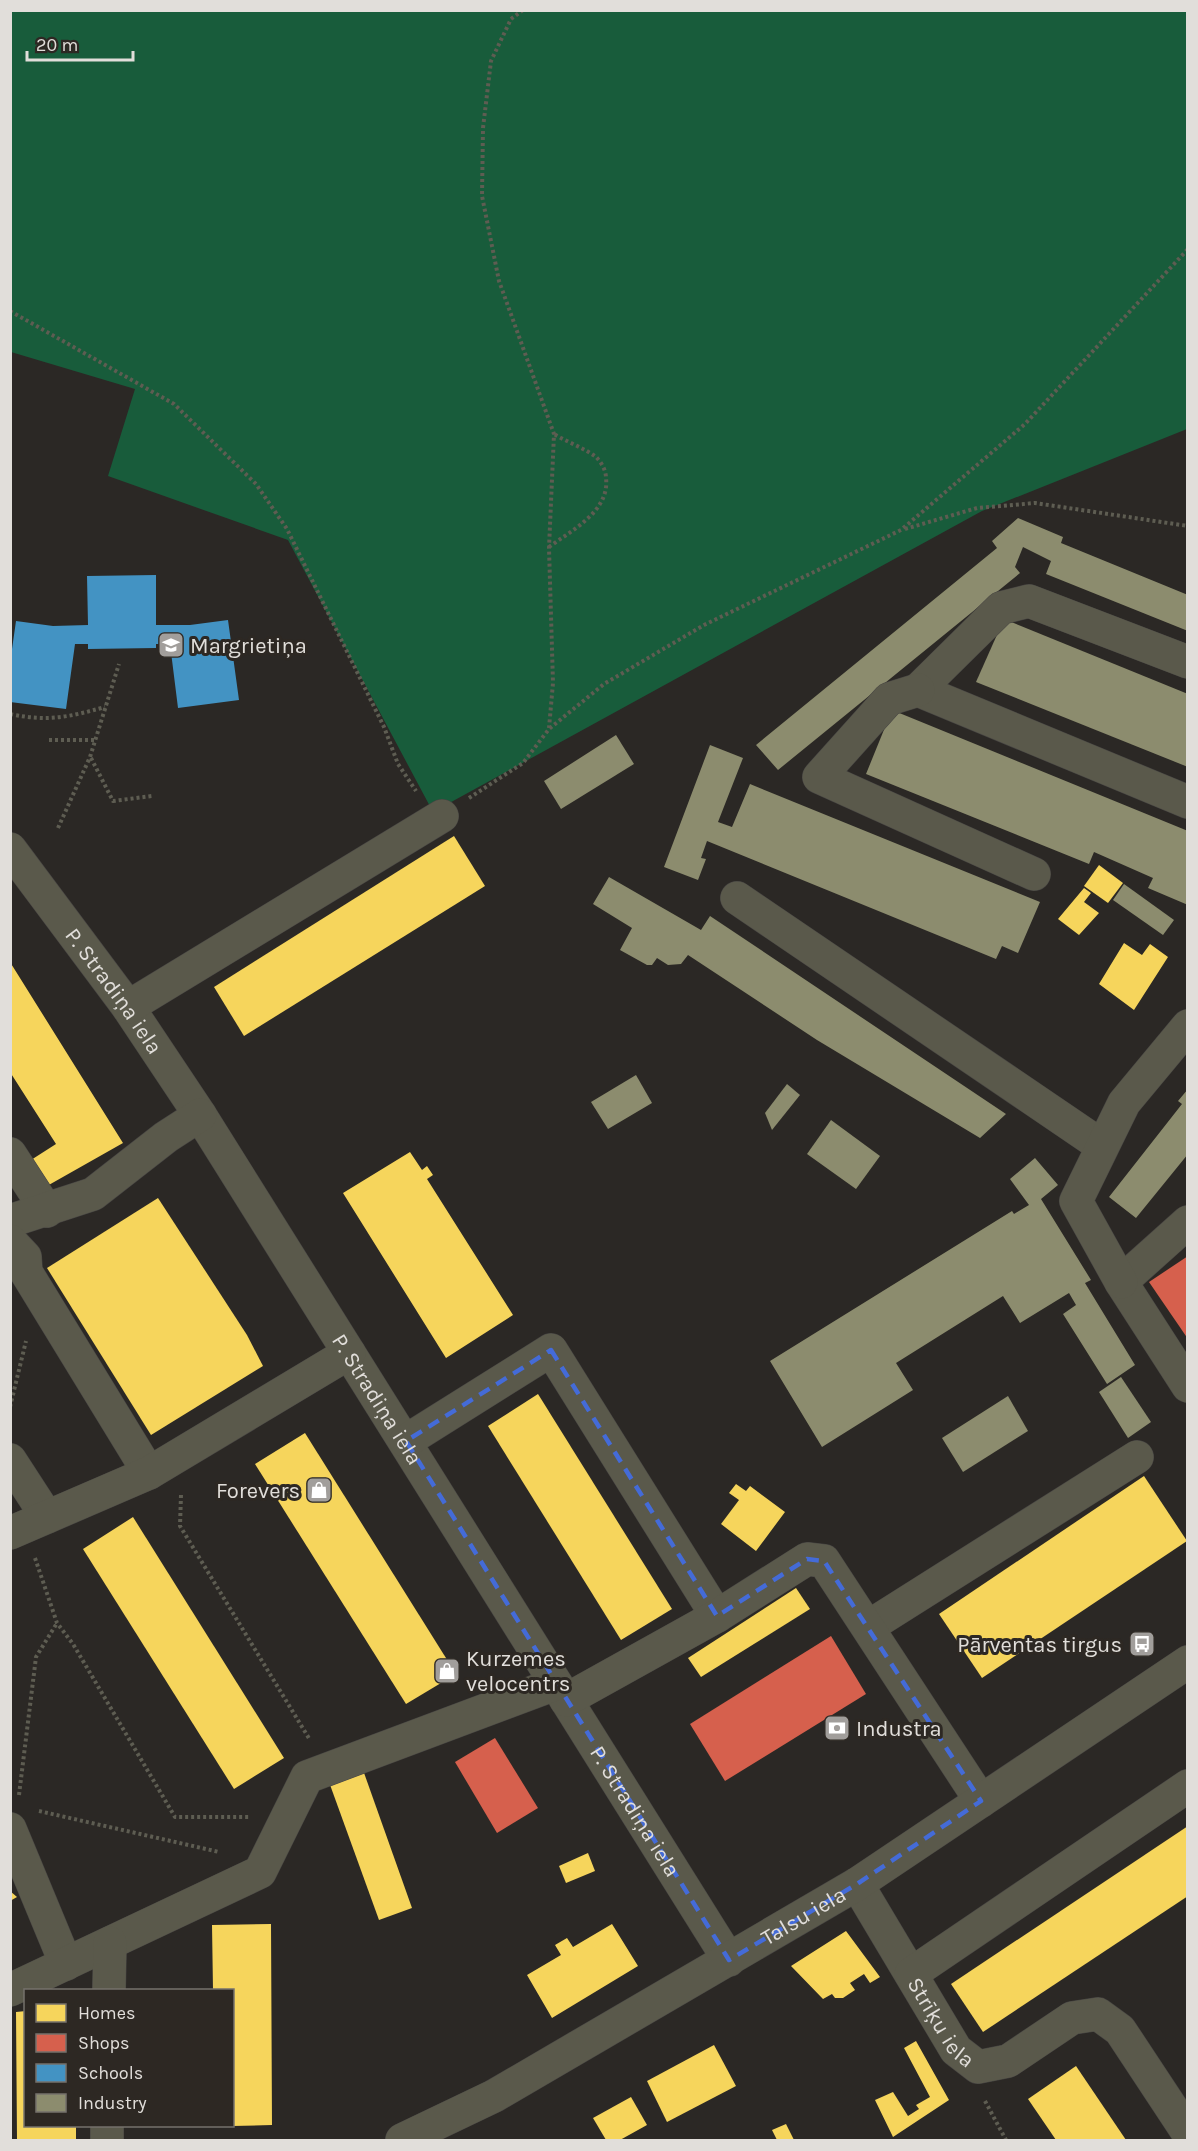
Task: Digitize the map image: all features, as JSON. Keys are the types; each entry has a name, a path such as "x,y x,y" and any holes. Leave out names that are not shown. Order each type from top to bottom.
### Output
{"street":[{"path":"1034,874 819,777 890,699 918,690 1001,608 1029,601 1188,662"},
{"path":"918,690 1188,802"},
{"path":"128,1007 442,816"},
{"name":"P. Stradiņa iela","path":"10,849 128,1007 200,1115 729,1960"},
{"path":"737,898 1102,1146"},
{"path":"1188,1026 1124,1103 1076,1201 1121,1282 1188,1386"},
{"path":"10,1221 47,1211 93,1194 166,1137 200,1115"},
{"path":"10,1154 47,1211"},
{"path":"1121,1282 1188,1222"},
{"path":"15,1254 149,1473"},
{"path":"406,1441 551,1350 717,1616"},
{"path":"10,1460 27,1525 149,1473 349,1353"},
{"path":"868,1627 1137,1457"},
{"path":"10,1990 260,1872 307,1777 561,1692 717,1616 807,1559 824,1561 981,1801"},
{"name":"Talsu iela","path":"402,2140 494,2096 857,1884 1188,1662"},
{"path":"911,1974 1188,1786"},
{"path":"14,1824 66,1964"},
{"name":"Strīķu iela","path":"857,1884 956,2049 978,2067 1008,2061 1072,2018 1098,2014 1120,2030 1188,2133"},
{"path":"109,1989 110,1942"}],"path":[{"path":"523,10 511,19 491,61 483,128 482,196 499,281 554,434 549,548 553,683 549,729"},
{"path":"901,530 1025,424 1188,249"},
{"path":"10,311 174,404 256,484 287,529 384,727 398,764 417,793 442,816 523,763 549,729 604,684 704,625 901,530 977,508 1035,503 1188,526"},
{"path":"549,548 594,513 604,498 607,481 605,471 597,458 554,434"},
{"path":"58,828 90,757 119,664"},
{"path":"10,714 40,720 66,718 106,706"},
{"path":"49,740 96,740"},
{"path":"90,757 113,801 152,796"},
{"path":"10,1407 38,1290"},
{"path":"183,1452 180,1526 328,1769"},
{"path":"27,1525 57,1623 73,1644 175,1817 287,1816"},
{"path":"57,1623 36,1657 14,1824 224,1853"},
{"path":"242,1826 245,1817"},
{"path":"978,2067 978,2088 1006,2140"}],"highlighted area":[{"path":"551,1350 717,1616 807,1559 824,1561 981,1801 857,1884 729,1960 406,1441"}],"green space":[{"path":"10,11 1187,11 1187,429 982,511 433,812 288,540 108,476 135,389 11,352"}],"building: Homes":[{"path":"454,836 485,886 244,1036 214,987"},
{"path":"1099,865 1123,883 1108,903 1084,886"},
{"path":"1084,888 1091,893 1084,902 1099,913 1079,935 1058,919"},
{"path":"1124,943 1142,955 1150,944 1168,957 1134,1010 1099,984"},
{"path":"10,962 123,1143 47,1186 31,1160 56,1144 10,1072"},
{"path":"410,1152 422,1170 427,1166 433,1175 427,1179 513,1315 446,1358 343,1193"},
{"path":"158,1198 247,1335 263,1366 151,1435 47,1268"},
{"path":"538,1394 672,1609 621,1640 488,1426"},
{"path":"305,1433 456,1674 406,1704 255,1464"},
{"path":"1144,1476 1187,1541 982,1678 939,1614"},
{"path":"736,1484 746,1491 750,1486 785,1512 756,1551 721,1524 739,1500 729,1493"},
{"path":"133,1517 284,1758 234,1789 83,1549"},
{"path":"796,1588 810,1609 701,1677 688,1658"},
{"path":"363,1770 412,1908 379,1920 329,1782"},
{"path":"1188,1826 1188,1896 983,2032 951,1984"},
{"path":"588,1853 595,1871 566,1883 559,1866"},
{"path":"10,1891 17,1897 10,1901"},
{"path":"271,1924 272,2125 234,2126 234,1989 213,1989 212,1925"},
{"path":"612,1924 638,1966 552,2018 527,1975 561,1955 555,1945 567,1938 573,1947"},
{"path":"846,1931 880,1977 870,1983 864,1974 850,1983 855,1990 843,1998 835,1998 832,1994 823,1999 791,1966"},
{"path":"24,2011 24,2127 76,2127 76,2140 17,2140 16,2012"},
{"path":"916,2041 949,2100 893,2137 875,2100 893,2092 908,2116 919,2109 916,2105 930,2097 904,2048"},
{"path":"714,2045 736,2086 667,2122 647,2081"},
{"path":"1076,2066 1126,2140 1056,2140 1028,2099"},
{"path":"631,2097 647,2125 620,2140 606,2140 593,2118"},
{"path":"786,2124 794,2140 777,2140 772,2130"}],"building: Shops":[{"path":"1188,1256 1188,1339 1149,1282"},
{"path":"831,1636 866,1694 725,1781 690,1724"},
{"path":"495,1738 538,1808 497,1833 455,1762"}],"building: Schools":[{"path":"156,575 156,625 190,625 228,620 239,700 178,708 170,644 156,644 156,648 88,649 88,644 75,644 66,709 10,702 10,663 16,621 53,626 88,625 87,576"}],"building: Industry":[{"path":"1018,518 1063,537 1061,543 1188,595 1188,631 1046,574 1051,561 1023,547 1015,567 1020,573 778,770 756,745 997,548 992,541"},
{"path":"1004,619 1188,694 1188,767 976,682"},
{"path":"892,710 1188,831 1188,905 1148,888 1153,878 1094,852 1089,864 866,774"},
{"path":"616,735 634,764 561,809 544,781"},
{"path":"710,745 743,758 718,822 732,827 750,784 1040,902 1018,953 1002,946 996,959 707,841 701,858 706,859 698,880 664,867"},
{"path":"609,877 701,930 710,916 1006,1114 980,1138 817,1040 688,955 681,964 668,965 657,958 652,965 647,965 620,950 632,928 593,904"},
{"path":"1124,884 1174,920 1163,935 1113,900"},
{"path":"636,1075 652,1103 608,1129 591,1102"},
{"path":"787,1084 800,1095 772,1130 765,1113"},
{"path":"1188,1089 1188,1154 1136,1218 1109,1197 1182,1104 1178,1101"},
{"path":"831,1120 880,1156 856,1189 807,1154"},
{"path":"1035,1158 1058,1185 1041,1199 1091,1280 1085,1283 1135,1365 1107,1384 1063,1314 1076,1305 1069,1293 1020,1323 1003,1296 896,1363 913,1390 822,1447 770,1361 1012,1211 1014,1214 1029,1205 1010,1179"},
{"path":"1121,1377 1151,1422 1128,1438 1099,1392"},
{"path":"1008,1396 1028,1431 963,1472 942,1438"}],"place":[{"name":"Margrietiņa","path":"171,645"},
{"name":"Forevers","path":"319,1490"},
{"name":"Pārventas tirgus","path":"1142,1644"},
{"name":"Kurzemes velocentrs","path":"447,1671"},
{"name":"Industra","path":"837,1728"}]}
